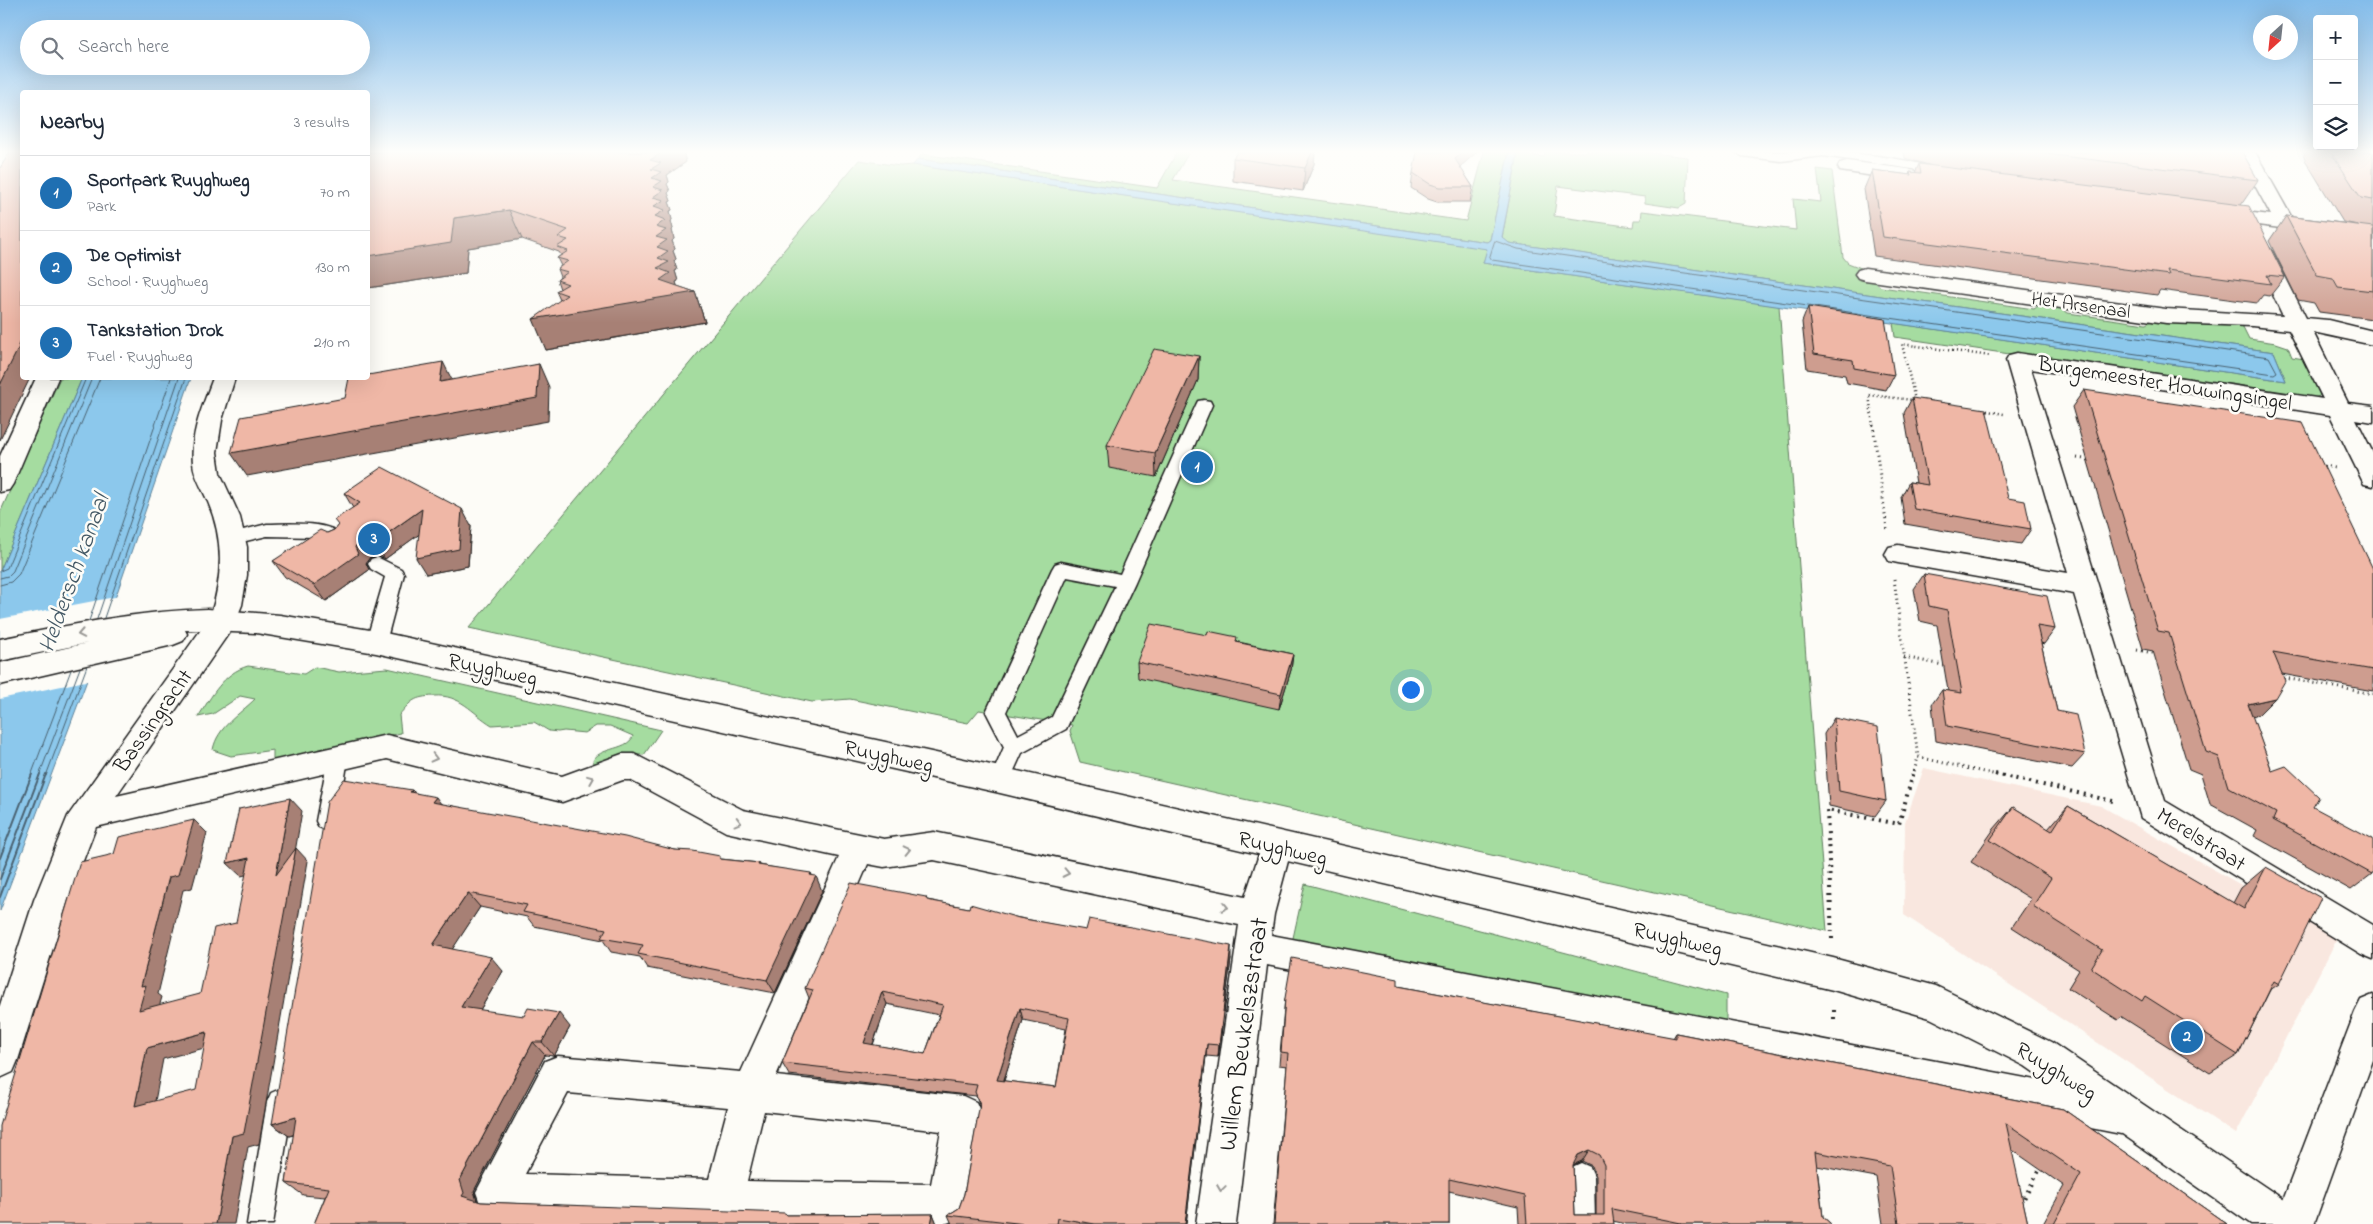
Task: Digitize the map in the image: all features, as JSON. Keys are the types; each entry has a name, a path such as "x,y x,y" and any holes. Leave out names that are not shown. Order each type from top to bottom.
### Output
{"street":[{"path":"2277,209 2285,223"},
{"path":"2197,212 2373,234"},
{"path":"2245,218 2372,476"},
{"name":"Het Arsenaal","path":"1865,274 2166,316 2252,319 2328,327 2373,338"},
{"name":"Burgemeester Houwingsingel","path":"2034,418 2017,360 2373,414"},
{"path":"0,484 9,446 46,380"},
{"name":"Bassingracht","path":"0,1060 50,900 84,816 223,620 235,582 233,538 222,504 205,465 205,444 223,380"},
{"name":"Merelstraat","path":"2034,418 2152,809 2373,943"},
{"path":"1893,551 2085,586"},
{"name":"Ruyghweg","path":"0,650 125,636 223,620 271,624 376,642 1000,780 1276,846 1834,974 1936,1003 2038,1054 2284,1224"},
{"name":"Ruyghweg","path":"0,674 125,636"},
{"path":"84,816 387,747 562,789 622,767 634,767 645,771 731,820 892,854 934,846 1256,930 1833,1059 2129,1117"},
{"name":"Willem Beukelszstraat","path":"1216,1224 1256,930 1276,846"},
{"path":"723,1199 751,1091 859,848"},
{"path":"2294,1224 2373,1012"},
{"path":"558,1074 751,1091 962,1115 947,1204 813,1210 723,1199 495,1192 558,1074"}],"lane":[{"path":"1000,780 1014,747 1059,723 1126,582 1204,405"},
{"path":"233,538 267,530 319,531 338,542"},
{"path":"376,642 394,574 378,564"},
{"path":"1014,747 996,712 1061,569 1126,582"},
{"path":"323,845 338,758"},
{"path":"260,1224 284,1078"},
{"path":"1582,1176 1582,1224"}],"path":[{"path":"1913,400 1902,344 2017,360"},
{"path":"1833,1059 1834,974 1826,810 1899,824 1918,757 1904,657 1893,551 1869,394 1922,402"},
{"path":"1978,410 2034,418"},
{"path":"2045,453 2093,461"},
{"path":"2316,465 2372,476"},
{"path":"2102,643 2159,654"},
{"path":"1904,657 1952,666"},
{"path":"2273,676 2373,694"},
{"path":"1918,757 2152,809"},
{"path":"2020,1207 2042,1165"}],"shaded area":[{"path":"1924,768 2101,806 2337,939 2236,1134 1904,915 1905,822"}],"green space":[{"path":"818,209 1217,209 1488,249 1483,263 1779,306 1827,931 1080,762 1070,731 1072,725 979,710 968,723 850,699 812,702 469,628"},
{"path":"1262,209 1381,209 1466,221 1469,209 1497,209 1490,240 1487,242"},
{"path":"1508,209 1555,209 1554,216 1633,227 1634,220 1641,220 1642,211 1796,230 1794,209 1837,209 1843,257 1848,263 1861,268 1863,279 1872,280 1881,287 2034,309 2041,304 2057,306 2068,313 2146,324 2153,320 2234,324 2243,327 2249,339 2276,343 2288,347 2292,357 2304,359 2321,395 2313,399 1895,337 1893,323 2286,381 2274,352 1508,243 1502,238"},
{"path":"59,380 81,380 0,571 0,513"},
{"path":"248,666 304,674 315,667 339,672 387,668 661,730 644,755 623,754 592,766 598,755 624,745 633,736 610,726 596,726 585,733 549,731 534,722 492,725 459,701 443,696 434,696 418,698 403,710 399,715 401,733 273,761 273,750 231,756 213,750 215,742 224,728 255,699 240,696 213,714 198,717 219,686 239,669"},
{"path":"1305,884 1726,995 1726,1031 1291,947"}],"water":[{"path":"1214,209 1262,209 1487,242 1490,240 1497,209 1507,209 1502,237 1509,243 2274,352 2286,381 1483,263 1487,249"},
{"name":"Heldersch kanaal","path":"81,380 190,380 86,683 0,911 0,571"}],"pier":[{"path":"120,596 90,680 0,699 0,619"}],"building":[{"path":"0,209 20,209 20,341 18,346 20,345 0,385"},
{"path":"370,209 663,209 665,210 655,216 665,220 656,227 666,230 656,237 667,240 657,247 668,251 658,258 669,262 657,268 670,273 660,280 695,292 533,319 567,295 556,291 568,284 557,280 568,272 557,269 568,261 557,258 568,251 557,247 568,240 558,237 568,230 509,210 454,218 451,243 370,256"},
{"path":"1878,209 2251,209 2285,277 2267,275 2271,284 2167,270 2169,275 1883,237"},
{"path":"2286,216 2373,227 2373,291 2338,287 2333,278 2317,275"},
{"path":"1808,307 1885,319 1894,375 1854,368 1853,360 1814,354"},
{"path":"1154,349 1199,356 1155,453 1107,445"},
{"path":"443,362 440,382 539,364 537,398 231,453 241,417 345,398 349,380 370,380 370,375"},
{"path":"2084,390 2303,423 2373,569 2373,670 2273,652 2285,681 2275,698 2248,704 2272,771 2286,766 2319,797 2313,807 2373,839 2372,874 2273,820 2276,813 2228,787 2219,757 2206,752 2169,633 2158,631"},
{"path":"1912,398 1986,409 2008,498 2025,501 2031,529 1914,509 1909,482 1928,485"},
{"path":"382,467 462,509 459,549 416,558 422,509 374,543 367,539 360,541 355,547 358,554 314,585 273,561 320,530 327,533 334,530 338,525 334,520 360,503 344,493"},
{"path":"1924,574 2047,596 2055,629 2037,626 2057,711 2076,715 2085,754 1947,726 1942,690 1962,693 1947,610 1929,606"},
{"path":"1151,624 1207,635 1208,631 1237,637 1236,642 1293,654 1281,694 1137,662"},
{"path":"1834,718 1878,727 1886,801 1839,791"},
{"path":"344,779 412,790 410,792 436,797 432,802 625,837 675,850 720,856 720,859 759,863 758,865 811,873 810,875 816,876 767,980 638,954 643,945 601,938 606,929 523,912 527,905 468,893 433,945 491,957 461,1007 524,1016 528,1008 559,1013 542,1042 533,1042 460,1180 464,1193 462,1196 481,1202 785,1213 787,1215 933,1214 931,1224 314,1224 329,1188 286,1183 296,1117 272,1124 327,802"},
{"path":"290,798 276,875 296,848 244,1133 232,1136 216,1224 0,1224 0,1126 80,862 114,854 119,837 194,820 178,875 169,877 141,986 146,985 139,1010 200,994 214,928 236,923 249,858 227,863 239,809","holes":["207,1032 196,1090 135,1106 147,1048"]},
{"path":"2068,806 2244,909 2266,867 2321,898 2279,984 2274,981 2238,1055 2145,996 2142,1001 2091,968 2102,950 2033,906 2051,878 1990,840 2013,807 2052,831"},
{"path":"851,883 926,897 927,900 969,908 970,904 1019,918 1086,930 1089,919 1231,946 1219,1045 1207,1044 1185,1224 1095,1224 1058,1218 1057,1224 1025,1224 948,1215 959,1208 964,1194 980,1104 975,1092 977,1085 782,1063 813,990 805,988","holes":["882,992 943,1005 925,1054 864,1043","1020,1008 1069,1018 1056,1087 997,1080"]},
{"path":"1292,958 1398,979 1398,986 1676,1038 1676,1033 2063,1109 2227,1224 2054,1224 2081,1174 2006,1123 2028,1224 1899,1224 1890,1166 1815,1152 1823,1217 1831,1224 1681,1224 1612,1209 1614,1224 1527,1224 1525,1196 1449,1179 1449,1224 1274,1224 1288,1053 1281,1052 1285,998","holes":["1589,1150 1599,1155 1604,1165 1604,1215 1575,1215 1573,1165 1578,1155"]}],"place":[{"name":"Sportpark Ruyghweg","path":"1197,467"},
{"name":"Tankstation Drok","path":"374,539"},
{"name":"De Optimist","path":"2187,1037"}]}
